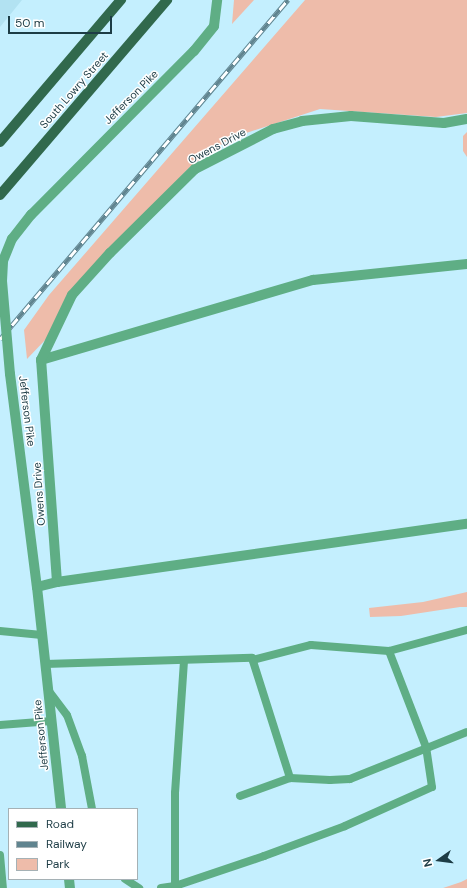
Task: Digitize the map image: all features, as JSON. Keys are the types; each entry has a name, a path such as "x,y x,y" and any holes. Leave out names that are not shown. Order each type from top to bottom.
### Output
{"main road":[{"path":"0,142 121,0"},
{"name":"South Lowry Street","path":"0,195 167,0"}],"street":[{"name":"Jefferson Pike","path":"61,808 37,587 10,374 2,281 3,261 12,239 31,215 194,51 214,26 217,0"},
{"name":"Owens Drive","path":"57,582 41,360 72,295 110,253 195,169 273,129 302,121 351,116 444,123 467,119"},
{"path":"41,360 313,280 467,264"},
{"path":"37,587 57,582 467,524"}],"lane":[{"path":"45,664 252,658 253,660 311,645 389,651 467,630"},
{"path":"0,631 42,634"},
{"path":"161,888 175,886 264,856 345,826 432,787 426,747 389,651"},
{"path":"175,886 175,793 184,660"},
{"path":"253,660 290,778"},
{"path":"48,690 67,715 82,756 92,808"},
{"path":"0,725 52,721"},
{"path":"240,796 290,778 330,780 350,779 426,747 467,732"},
{"path":"0,855 3,888"},
{"path":"127,880 140,888"}],"shaded area":[{"path":"0,0 22,0 0,27"}],"green space":[{"path":"234,0 254,0 232,24"},
{"path":"305,0 467,0 467,113 436,117 320,109 231,138 191,166 105,254 48,337 27,359 24,330 49,295"},
{"path":"467,132 467,157 463,151 463,136"},
{"path":"467,592 467,607 401,616 370,617 369,608 423,602"},
{"path":"467,879 467,888 443,888 461,882"}],"railway":[{"path":"0,339 288,0"}]}
